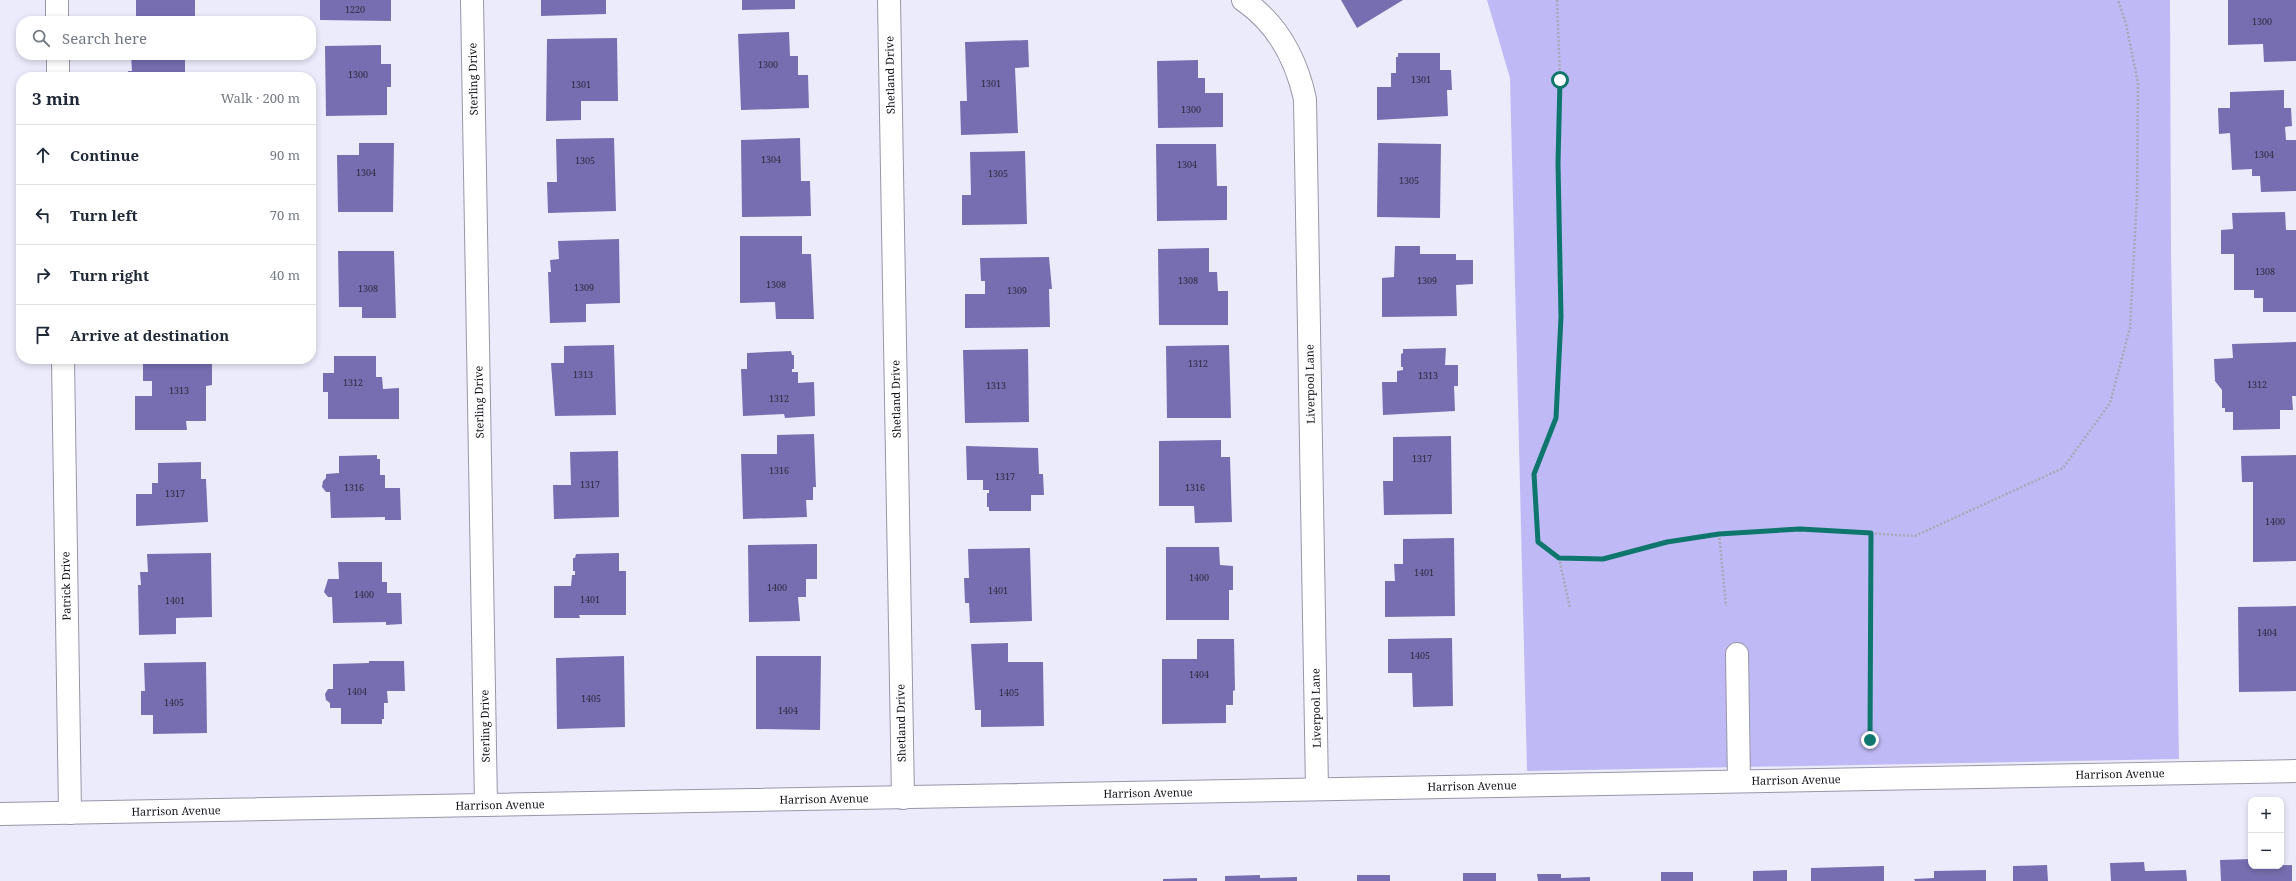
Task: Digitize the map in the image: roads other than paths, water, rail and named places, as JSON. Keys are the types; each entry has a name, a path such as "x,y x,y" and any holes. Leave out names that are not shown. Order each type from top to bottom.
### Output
{"street":[{"path":"57,0 57,16"},
{"name":"Sterling Drive","path":"472,0 486,805"},
{"name":"Shetland Drive","path":"889,0 903,798"},
{"name":"Liverpool Lane","path":"1242,0 1260,12 1278,32 1300,79 1305,99 1317,789"},
{"path":"58,60 58,72"},
{"name":"Patrick Drive","path":"63,364 70,813"},
{"path":"1737,654 1739,781"},
{"name":"Harrison Avenue","path":"0,814 2296,771"}]}
